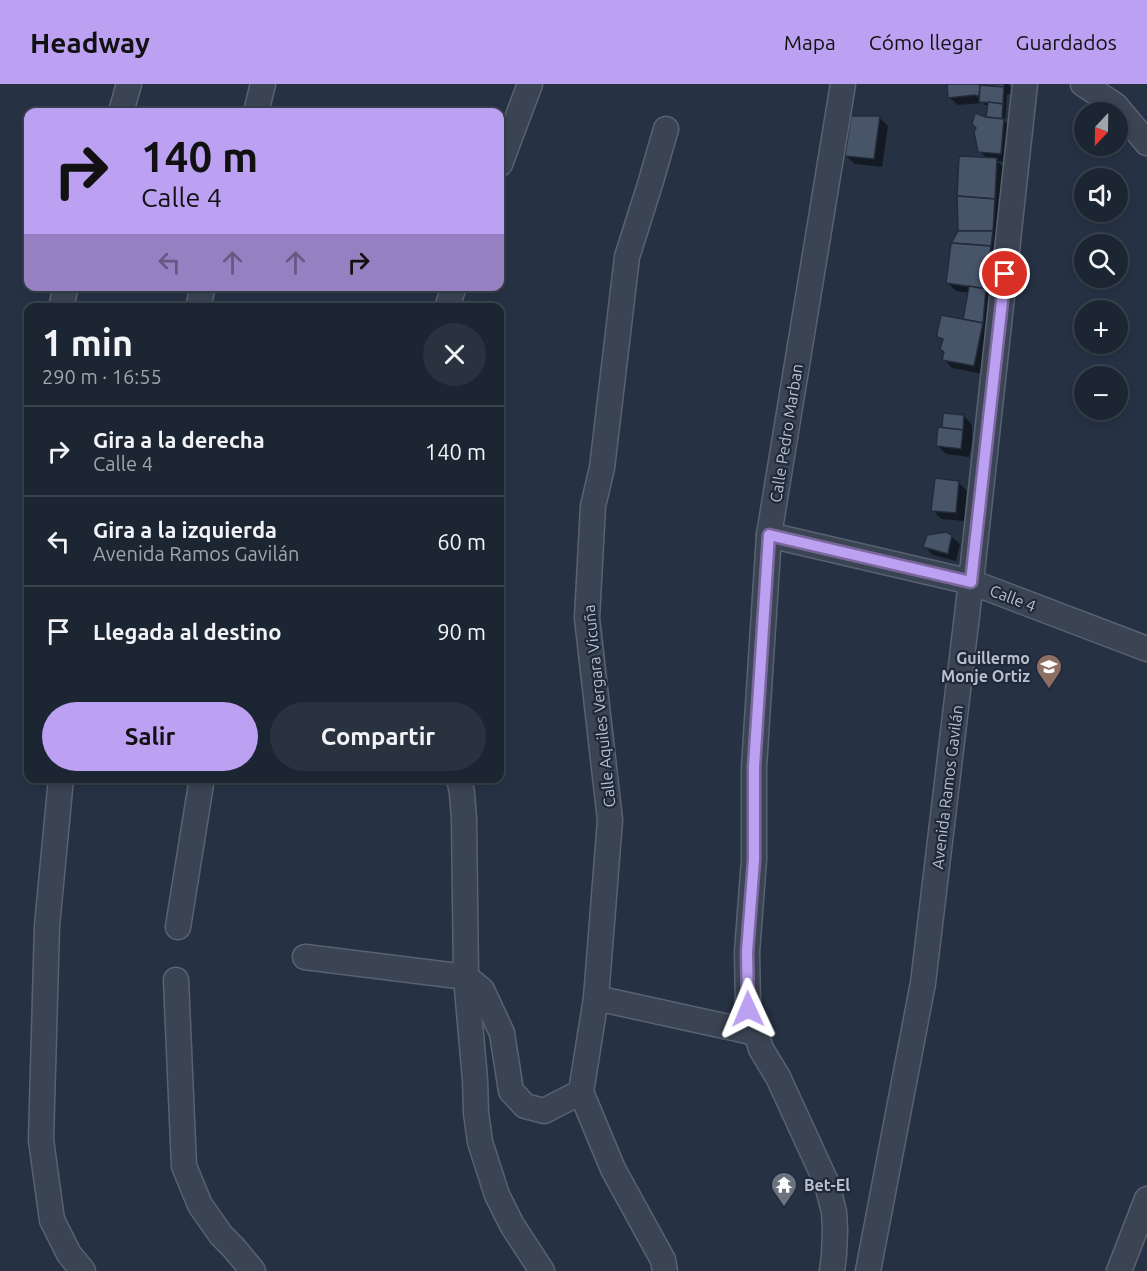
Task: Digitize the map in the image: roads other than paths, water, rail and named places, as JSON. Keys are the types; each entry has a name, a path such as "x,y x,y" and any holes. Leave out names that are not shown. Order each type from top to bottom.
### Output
{"street":[{"path":"122,108 129,84"},
{"path":"257,108 263,84"},
{"path":"504,153 530,84"},
{"name":"Calle Pedro Marban","path":"831,1271 835,1230 834,1212 827,1184 778,1077 761,1049 748,1009 747,952 754,860 754,767 769,535 843,84"},
{"name":"Avenida Ramos Gavilán","path":"868,1271 923,983 971,582 1025,84"},
{"path":"1083,84 1115,105 1147,143"},
{"name":"Calle Aquiles Vergara Vicuña","path":"581,1092 596,998 610,820 587,618 593,506 602,468 627,257 666,129"},
{"name":"Calle 4","path":"769,535 971,582 1146,642"},
{"path":"61,783 47,926 41,1140 52,1220 69,1254 83,1271"},
{"path":"178,927 201,783"},
{"path":"460,783 464,819 466,977 480,1142 497,1195 512,1224 542,1271"},
{"path":"305,957 466,977 482,990 502,1033 511,1091 525,1106 544,1111 581,1092 613,1169 663,1260 665,1271"},
{"path":"176,980 184,1166 200,1205 221,1235 253,1271"},
{"path":"596,998 756,1034"},
{"path":"1119,1271 1147,1199"}],"place":[{"name":"Guillermo Monje Ortiz","path":"1049,690"},
{"name":"Bet-El","path":"784,1208"}]}
